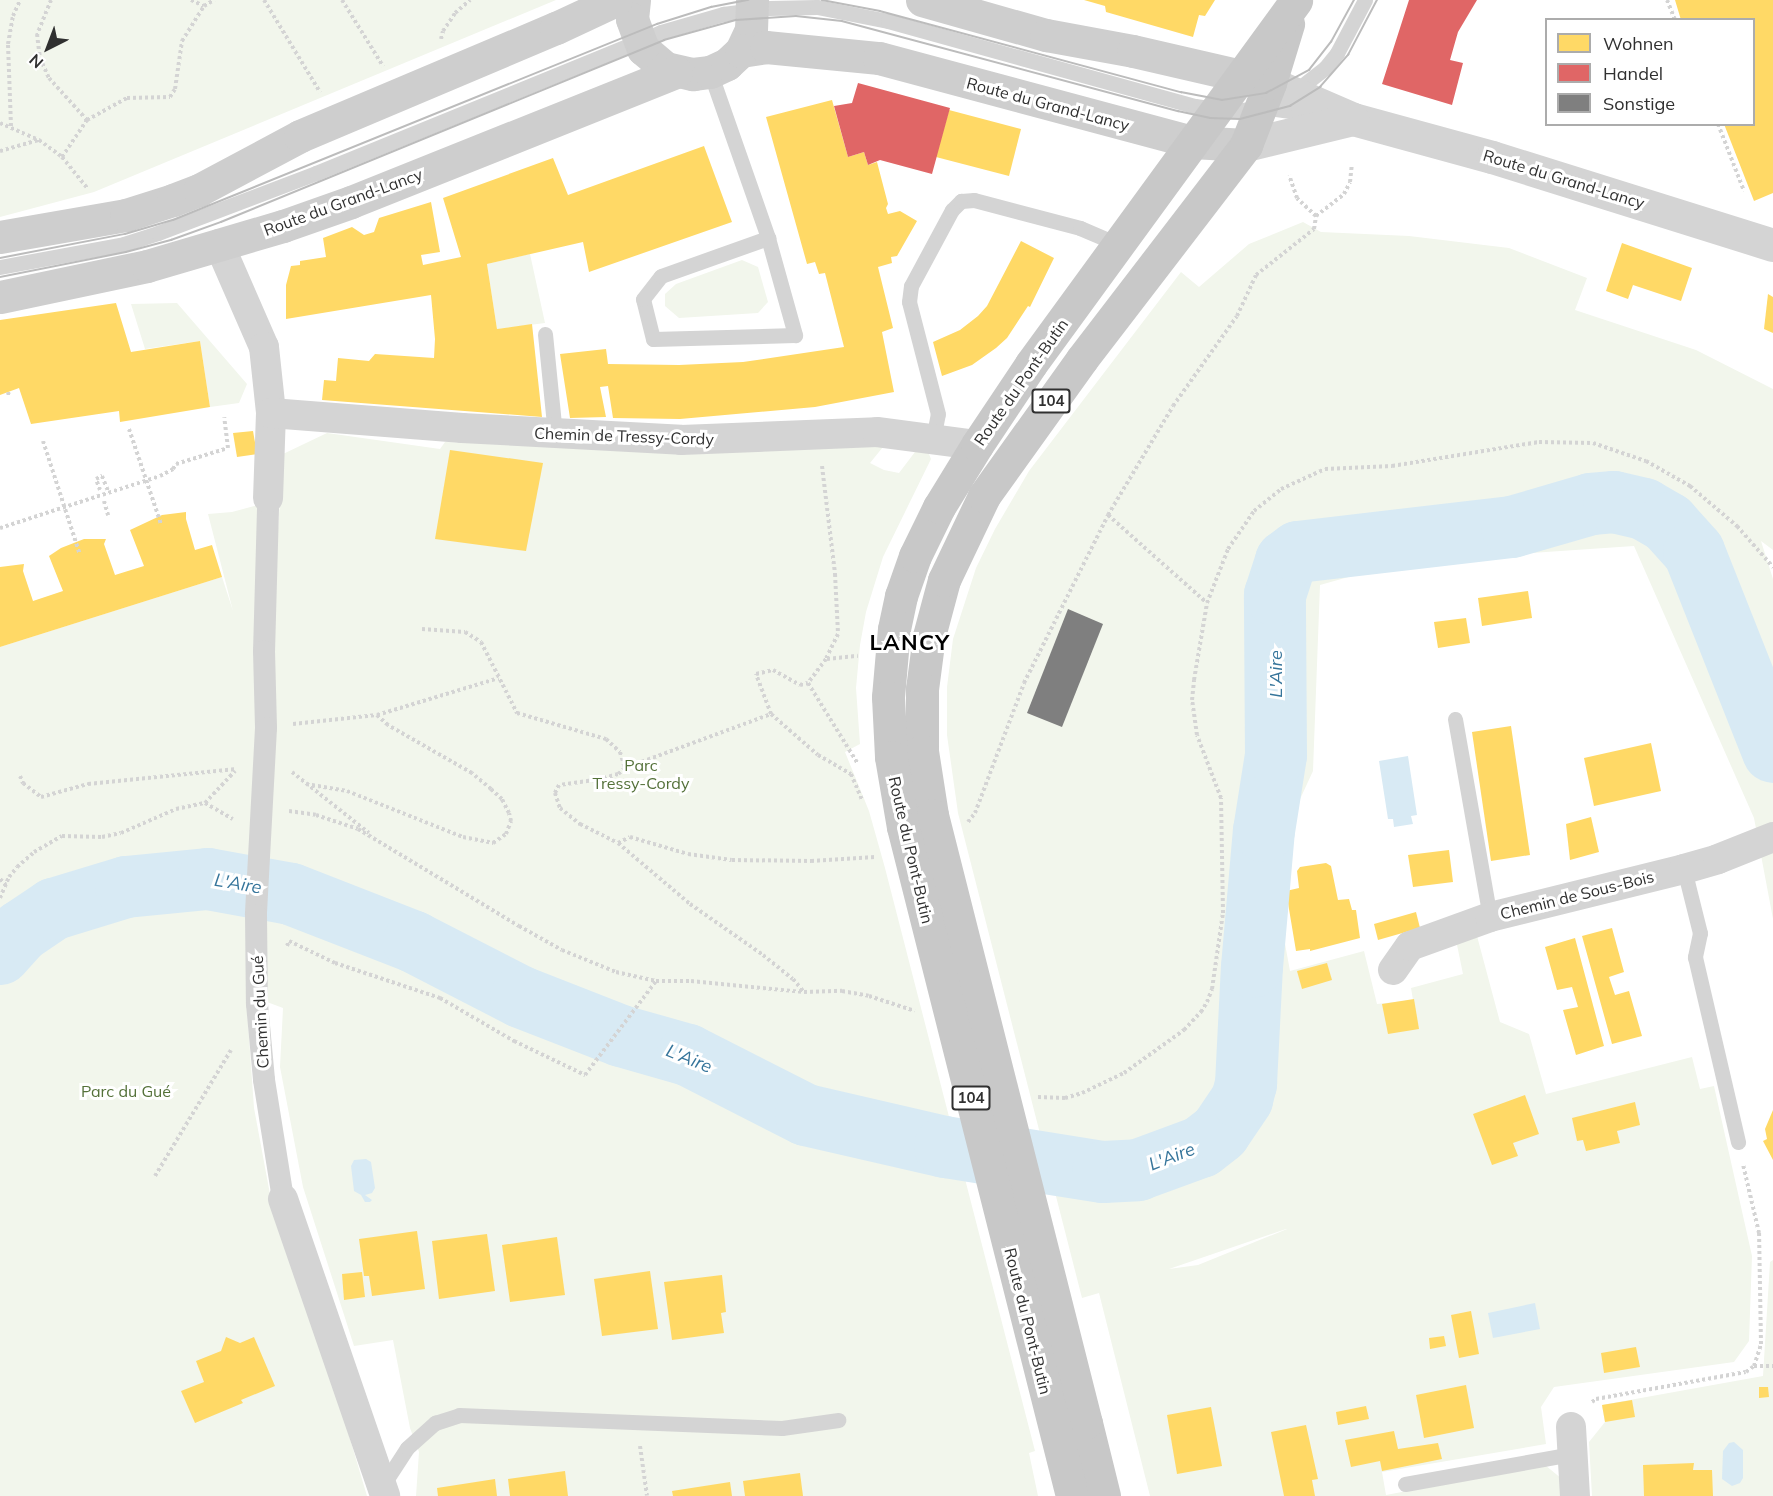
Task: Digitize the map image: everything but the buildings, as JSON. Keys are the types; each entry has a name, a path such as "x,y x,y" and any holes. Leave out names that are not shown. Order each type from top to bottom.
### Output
{"main road":[{"path":"0,237 126,215 199,190 300,136 616,0"},
{"path":"634,0 632,19 639,41 658,63 676,72"},
{"name":"Route du Grand-Lancy","path":"922,0 1046,35 1267,89"},
{"name":"104","path":"1267,89 1295,1"},
{"path":"741,51 752,30 753,5"},
{"name":"Route du Grand-Lancy","path":"0,297 147,266 284,226 351,202 676,72 693,74 710,72 727,64 741,51 766,47 879,58 1192,142 1246,145"},
{"name":"Route du Pont-Butin","path":"1072,1496 903,827 891,757 888,697 894,629 915,556 939,507 977,444 1031,364 1120,245 1216,110 1267,89"},
{"name":"Route du Pont-Butin","path":"1104,1496 932,815 922,751 922,689 929,636 944,580 984,496 1082,359 1246,145 1267,89"}],"street":[{"name":"Route du Grand-Lancy","path":"1267,89 1353,119 1492,157 1773,245"},
{"name":"Route du Grand-Lancy","path":"1246,145 1353,119"},
{"name":"Chemin du Gué","path":"219,244 264,347 271,413 264,651 266,728 256,915 257,1004 264,1080 283,1199 384,1491"},
{"name":"Chemin de Tressy-Cordy","path":"271,413 555,434 681,440 877,432 977,444"},
{"name":"Chemin de Sous-Bois","path":"1393,970 1410,946 1490,917 1684,869 1771,838"},
{"path":"1572,1440 1575,1496"}],"lane":[{"path":"1267,89 1325,68 1336,53 1365,0"},
{"path":"0,267 124,244 168,230 316,173 639,41 694,21 753,5 843,11 888,21 1216,110"},
{"path":"710,72 768,238 795,334 653,339 643,299 661,276 768,238"},
{"path":"933,440 938,414 909,302 911,286 952,210 961,201 974,200 1080,228 1120,245"},
{"path":"545,334 555,434"},
{"path":"1455,719 1490,917"},
{"path":"1684,869 1700,933 1695,957 1738,1143"},
{"path":"384,1491 407,1448 435,1423 459,1415 637,1420 782,1428 838,1420"},
{"path":"1405,1484 1572,1440"}],"path":[{"path":"11,126 8,44 13,16 20,0"},
{"path":"51,0 37,34 40,58 49,78 87,120"},
{"path":"191,0 204,6"},
{"path":"199,0 204,6"},
{"path":"62,157 87,120 127,98 170,98 175,89 182,40 204,6 214,0"},
{"path":"264,0 326,102"},
{"path":"342,0 390,76"},
{"path":"439,49 448,23 458,8 470,0"},
{"path":"1667,0 1674,18"},
{"path":"0,123 39,140 62,157 75,175 96,194"},
{"path":"1719,126 1744,191"},
{"path":"0,151 39,140"},
{"path":"964,826 975,813 1024,683 1108,515 1173,406 1237,316 1256,275 1314,229 1316,216 1344,194 1350,182 1352,164"},
{"path":"1289,175 1297,198 1316,216"},
{"path":"0,528 146,481 165,474 176,464 228,448 224,417"},
{"path":"129,429 161,524"},
{"path":"818,436 833,550 838,634 826,659 808,683 800,685 773,670 756,674 771,714 818,755 851,774 862,801"},
{"path":"43,441 79,552"},
{"path":"1032,1097 1065,1098 1082,1093 1124,1073 1193,1022 1201,1012 1212,989 1224,892 1220,845 1221,798 1197,735 1192,700 1207,603 1216,577 1239,531 1267,499 1301,478 1325,469 1392,466 1539,442 1593,443 1646,461 1690,486 1729,519 1773,567"},
{"path":"100,490 96,479 102,476 109,493"},
{"path":"104,501 108,515"},
{"path":"1108,515 1207,603"},
{"path":"422,629 465,632 481,642 517,713 606,739 620,752 625,768"},
{"path":"826,659 864,654"},
{"path":"266,728 377,715 499,678"},
{"path":"808,683 848,748"},
{"path":"771,714 625,768 618,774 601,779 564,782 559,785 555,793 560,808 580,824 618,843 690,904 793,979 804,992"},
{"path":"377,715 388,725 472,773 502,799 511,821 506,834 492,843 463,837 347,791 306,784 383,844"},
{"path":"20,776 23,783 41,797 88,784 237,769"},
{"path":"0,898 18,867 53,839 79,835 102,837 121,833 176,809 205,803"},
{"path":"261,815 289,811 316,815 358,829 562,950 616,972 657,981 691,981 804,992 842,991 900,1004 924,1018"},
{"path":"618,843 630,837 688,854 732,860 847,860 880,855"},
{"path":"0,879 6,885"},
{"path":"285,949 289,941 335,963 440,998 514,1041 585,1075 657,981"},
{"path":"155,1176 257,1004"},
{"path":"1572,1440 1586,1407 1596,1399 1746,1372 1754,1366 1761,1344 1759,1233 1738,1143"},
{"path":"1754,1366 1773,1366"},
{"path":"637,1420 647,1496"}],"green space":[{"path":"0,0 556,0 94,192 0,217"},
{"path":"1303,222 1321,232 1409,236 1509,248 1587,278 1575,310 1696,350 1773,389 1773,550 1761,541 1773,579 1773,919 1754,818 1634,546 1488,556 1384,567 1320,585 1313,771 1277,849 1281,880 1279,911 1290,971 1364,951 1377,1004 1413,1000 1411,988 1463,974 1456,940 1477,936 1500,1022 1529,1034 1546,1094 1692,1057 1700,1089 1714,1086 1752,1256 1749,1341 1734,1362 1554,1387 1541,1407 1546,1444 1382,1472 1386,1495 1545,1465 1562,1479 1562,1496 1150,1496 1099,1293 1082,1298 958,813 947,735 947,687 953,639 976,568 995,529 1029,471 1181,272 1199,287 1249,244","holes":["1287,1229 1198,1265 1169,1269"]},
{"path":"530,254 545,323 497,329 487,264"},
{"path":"742,260 758,267 768,302 758,313 679,318 665,306 665,294 676,284"},
{"path":"177,303 247,384 239,403 210,407 200,341 145,349 131,304"},
{"path":"327,433 440,449 445,442 581,446 845,442 883,447 870,463 884,470 899,473 918,448 927,449 931,459 883,557 866,612 856,688 860,744 845,752 869,811 885,868 1035,1451 1029,1453 1038,1496 416,1496 419,1452 410,1428 393,1340 354,1346 303,1187 280,1067 283,1008 267,1002 247,1009 254,1108 272,1205 339,1402 367,1496 0,1496 0,647 222,577 233,611 208,514 232,512 258,505 276,560 283,454"},
{"path":"1773,1260 1773,1496 1592,1496 1589,1442 1605,1422 1602,1405 1763,1376 1770,1262"}],"shaded area":[{"path":"1408,756 1417,815 1411,816 1413,824 1394,827 1393,819 1388,819 1379,761"},
{"path":"366,1159 371,1162 375,1188 372,1193 365,1195 372,1200 370,1202 365,1202 361,1195 354,1191 351,1166 354,1160"},
{"path":"1535,1303 1540,1329 1493,1338 1488,1313"},
{"path":"1734,1442 1743,1450 1743,1478 1740,1483 1732,1486 1722,1479 1723,1451 1729,1443"}],"waterway":[{"name":"L'Aire","path":"0,954 21,931 54,909 126,887 208,879 291,894 414,942 521,997 621,1036 688,1055 806,1115 945,1147 1103,1172 1138,1170 1201,1147 1220,1132 1242,1099 1246,1084 1252,967 1264,831 1276,755 1275,595 1286,561 1298,552 1512,527 1591,504 1614,502 1644,509 1668,523 1694,552 1773,752"}],"tram line":[{"path":"0,258 125,234 173,220 657,24 711,7 748,0"},
{"path":"822,0 880,11 1181,92 1222,100 1266,93 1309,70 1331,42 1354,0"},
{"path":"0,277 126,252 171,240 221,222 664,40 736,20 796,16 842,21 1178,111 1210,118 1240,119 1290,106 1320,87 1348,55 1377,0"}],"district":[{"name":"LANCY","path":"910,643"}],"park label":[{"name":"Parc Tressy-Cordy","path":"641,774"},
{"name":"Parc du Gué","path":"126,1091"}]}
